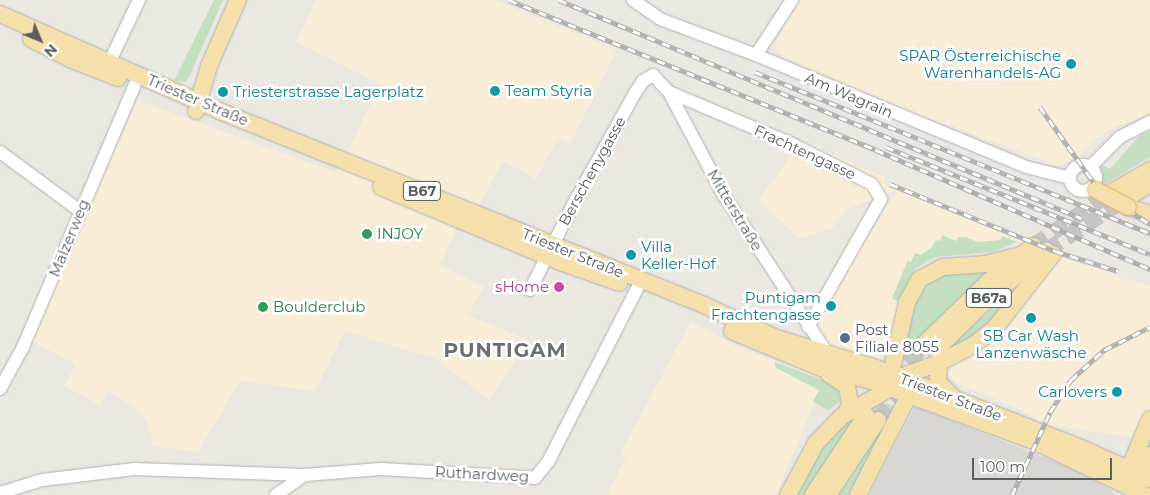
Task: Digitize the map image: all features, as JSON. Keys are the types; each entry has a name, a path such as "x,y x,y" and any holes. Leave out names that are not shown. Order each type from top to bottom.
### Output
{"main road":[{"path":"198,106 208,66 238,0"},
{"name":"Triester Straße","path":"0,14 198,106 549,250 776,338 824,361 899,384 1036,442 1139,492"},
{"name":"Triester Straße","path":"0,25 70,60 135,85 198,106"},
{"path":"1111,195 1150,170"},
{"path":"1111,195 1150,184"},
{"path":"1111,195 1150,214"},
{"name":"Triester Straße","path":"549,250 637,289 871,381 924,389 953,398 1140,475"},
{"path":"788,495 816,443 847,412 899,384 933,353 995,328 1038,252"},
{"path":"858,495 899,384 907,302 920,279 943,267 985,264 1038,252"},
{"name":"B67a","path":"933,353 1038,252"},
{"name":"B67a","path":"933,353 1038,252"},
{"path":"933,353 938,382 953,398"},
{"path":"824,361 847,386 850,403 847,412"},
{"path":"814,495 872,417"},
{"path":"1139,492 1140,475 1150,419"},
{"path":"828,495 849,449"},
{"path":"1140,475 1150,455"}],"street":[{"path":"109,63 139,0"},
{"name":"Am Wagrain","path":"633,0 653,16 756,54 1026,167 1070,178 1079,191 1111,195"},
{"path":"756,54 792,0"},
{"name":"Mitterstraße","path":"643,81 653,75 670,92 723,194 808,327 824,361"},
{"name":"Berschenygasse","path":"530,290 549,250 643,81"},
{"name":"Mälzerweg","path":"0,389 23,347 135,85"},
{"name":"Frachtengasse","path":"670,92 855,174 872,184 877,191 881,199 808,327"},
{"path":"1070,178 1076,167 1090,167 1120,137 1150,122"},
{"path":"0,152 80,210"},
{"path":"1090,167 1111,195"},
{"name":"Ruthardweg","path":"0,493 42,480 134,469 305,475 381,469 535,478 548,462 637,289"},
{"path":"276,495 305,475"}],"shaded area":[{"path":"316,0 495,0 617,50 570,144 558,138 536,179 503,161 478,207 457,227 440,265 484,287 468,315 528,340 489,400 436,359 345,331 315,391 240,381 198,452 153,446 146,419 133,407 108,391 100,405 64,386 76,364 29,340 137,100 337,173 380,84 296,42"},
{"name":"SPAR Österreichische Warenhandels-AG","path":"800,0 1150,0 1150,114 1117,126 1097,138 1079,156 1060,166 897,106 782,56 775,43"},
{"path":"802,141 885,177 883,183 1020,240 993,252 935,257 915,269 898,301 890,345 877,364 803,342 897,190 847,209 832,228 800,239 758,201"},
{"path":"1057,256 1150,286 1150,440 1044,424 1017,408 956,383 943,370"},
{"path":"691,321 739,348 775,360 776,368 819,391 776,495 607,495 626,457 620,454"},
{"path":"915,406 1078,471 1112,491 1114,495 869,495"}],"green space":[{"path":"214,0 223,0 189,77 185,82 174,81"},
{"path":"1150,131 1150,157 1103,185 1098,175 1102,165 1110,169 1139,136"},
{"path":"942,235 956,241 958,237 965,237 978,242 1000,240 1002,236 1017,242 993,252 935,257 915,269 898,301 892,298 908,260 911,262 915,253 921,255 932,247 936,240 940,241"},
{"path":"990,270 915,342 906,342 913,303 919,291 936,276"},
{"path":"1031,274 1007,308 960,346 946,349"},
{"path":"774,362 838,387 840,401 828,411 813,401 819,390 776,368"},
{"path":"876,401 895,406 853,495 837,495 856,417 806,495 793,495 811,461 840,425"}],"tunnel":[{"path":"1033,246 1110,193"},
{"path":"1046,251 1125,199"},
{"path":"893,382 923,345"},
{"path":"878,420 909,383"}],"railway":[{"path":"509,0 876,150 1150,269"},
{"path":"559,0 1081,218"},
{"path":"755,72 1150,233"},
{"path":"1040,107 1095,184 1114,201 1150,224"},
{"path":"886,147 1150,254"},
{"path":"890,184 1055,251 1118,271"},
{"path":"1012,495 1050,412 1071,380 1104,350 1150,327"}],"place":[{"name":"SPAR Österreichische Warenhandels-AG","path":"1071,64"},
{"name":"Team Styria","path":"495,91"},
{"name":"Triesterstrasse Lagerplatz","path":"223,92"},
{"name":"INJOY","path":"367,234"},
{"name":"Villa Keller-Hof","path":"631,255"},
{"name":"sHome","path":"559,287"},
{"name":"Puntigam Frachtengasse","path":"831,306"},
{"name":"Boulderclub","path":"263,307"},
{"name":"SB Car Wash Lanzenwäsche","path":"1031,318"},
{"name":"Post Filiale 8055","path":"845,338"},
{"name":"Carlovers","path":"1117,392"}],"district":[{"name":"PUNTIGAM","path":"505,350"}]}
